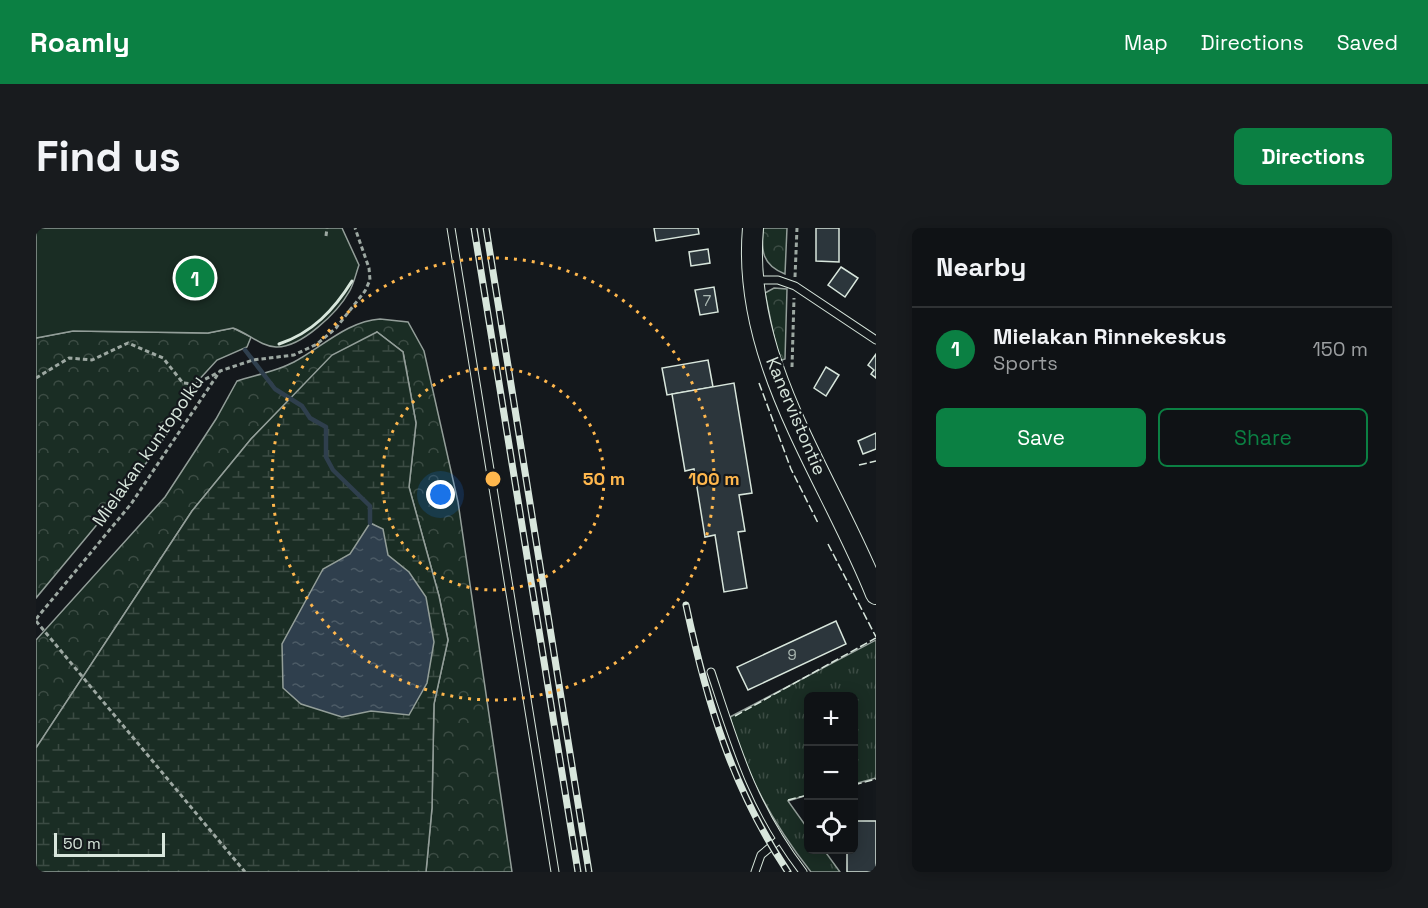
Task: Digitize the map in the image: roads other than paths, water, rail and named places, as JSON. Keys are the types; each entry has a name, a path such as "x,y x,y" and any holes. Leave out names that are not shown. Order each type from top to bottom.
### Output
{"street":[{"name":"Kanervistontie","path":"753,228 752,280 764,341 779,384 876,594"}],"lane":[{"path":"451,228 555,872"},
{"path":"752,280 778,280 795,286 876,340"},
{"path":"711,672 743,772 778,840 803,872"},
{"path":"755,872 760,855 778,840"}],"water":[{"path":"370,523 383,529 388,555 409,572 426,597 434,642 427,683 409,715 371,711 342,717 301,704 283,688 282,644 323,569 350,554"}],"waterway":[{"path":"245,350 275,389 302,406 310,418 326,427 326,457 333,470 370,506 370,523"}],"railway":[{"path":"474,228 578,872"},
{"path":"486,228 589,872"},
{"path":"686,605 703,676 724,744 751,809 788,872"}],"place":[{"name":"Mielakan Rinnekeskus","path":"195,278"}]}
